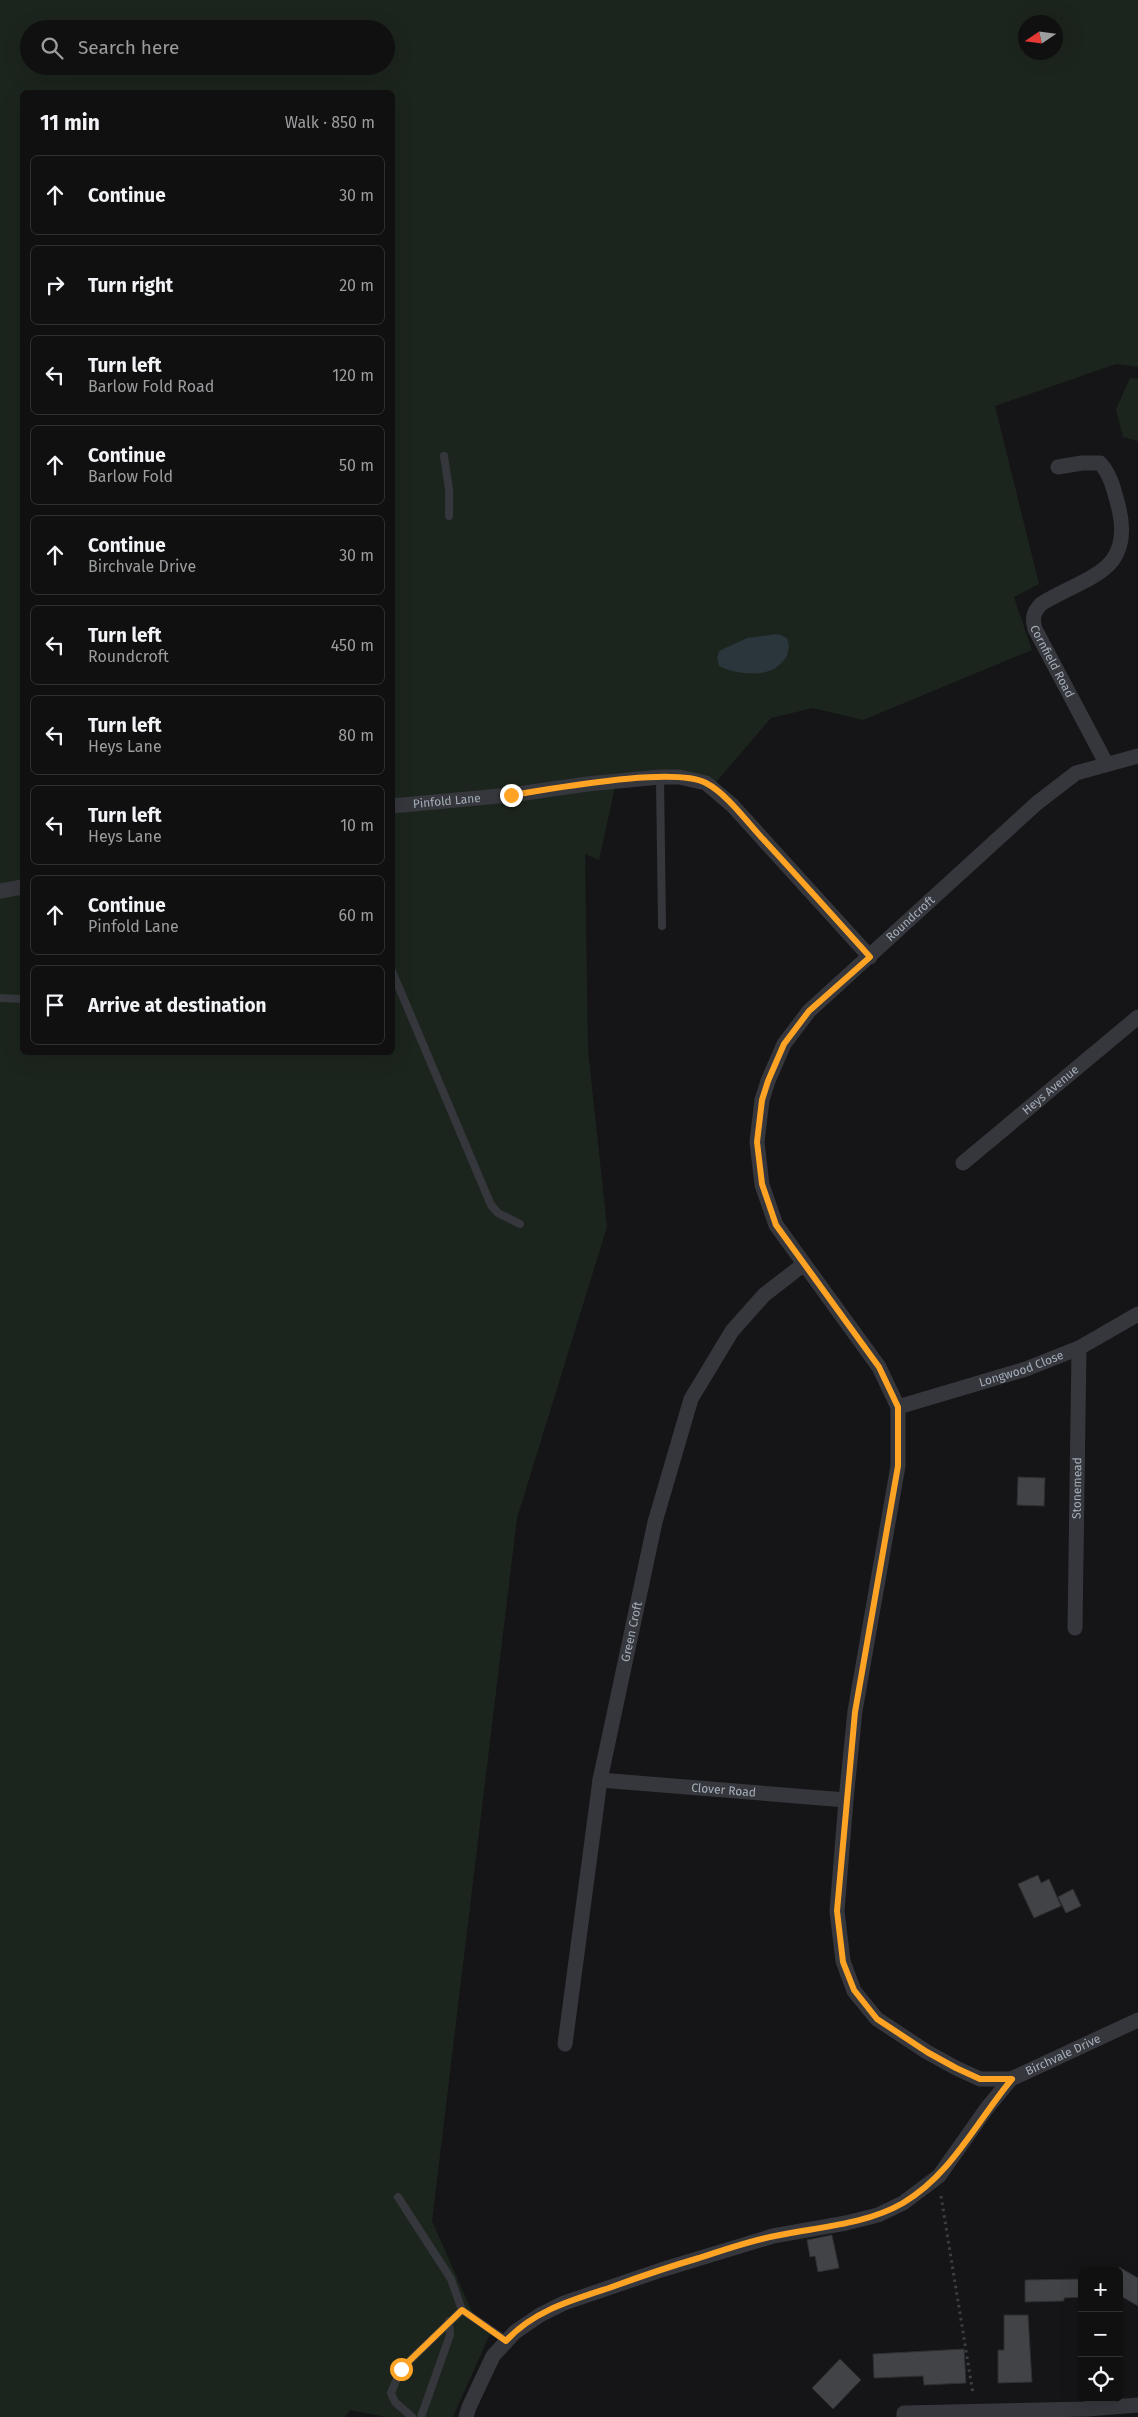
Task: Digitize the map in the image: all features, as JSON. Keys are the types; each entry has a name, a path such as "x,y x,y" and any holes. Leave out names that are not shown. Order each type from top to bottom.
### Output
{"street":[{"name":"Cornfield Road","path":"1058,467 1082,462 1100,463 1106,470 1112,483 1119,511 1122,540 1112,564 1103,571 1041,604 1035,611 1032,619 1035,629 1106,763"},
{"name":"Roundcroft","path":"1012,2079 980,2079 927,2052 877,2019 854,1990 843,1962 837,1911 846,1800 855,1712 898,1466 898,1407 879,1367 776,1225 762,1184 757,1142 762,1100 775,1062 796,1027 809,1011 1037,803 1076,773 1106,763 1138,756"},
{"name":"Pinfold Lane","path":"395,806 511,795 587,784 660,777 679,777 706,783 732,805 870,957"},
{"path":"0,891 20,887"},
{"name":"Heys Avenue","path":"963,1164 1138,1017"},
{"name":"Green Croft","path":"565,2044 600,1780 655,1522 691,1399 732,1331 764,1295 804,1264"},
{"name":"Longwood Close","path":"898,1407 1026,1369 1079,1348 1138,1314"},
{"name":"Stonemead","path":"1075,1628 1079,1348"},
{"name":"Clover Road","path":"600,1780 846,1800"},
{"name":"Birchvale Drive","path":"466,2417 494,2356 515,2332 540,2314 660,2270 773,2236 846,2223 878,2215 902,2203 939,2176 1012,2079 1138,2020"},
{"path":"904,2417 904,2413 974,2413 1088,2404 1138,2405"}],"lane":[{"path":"444,456 449,489 448,516"},
{"path":"660,777 662,926"},
{"path":"395,978 487,1198 498,1213 520,1224"},
{"path":"0,998 20,999"},
{"path":"398,2197 451,2279 462,2310 506,2341"},
{"path":"412,2417 395,2402 391,2393 401,2369 462,2310"},
{"path":"421,2417 450,2334 449,2321"}],"path":[{"path":"939,2176 972,2388 974,2413"}],"shaded area":[{"path":"0,0 1138,0 1138,367 1116,364 995,406 1039,584 1014,597 1032,650 863,720 813,708 771,718 716,782 615,787 599,860 585,854 588,1050 607,1227 517,1518 432,2221 474,2316 493,2327 453,2417 386,2417 350,2410 345,2417 0,2417"},
{"path":"1130,378 1138,379 1138,441 1123,437 1116,409"},
{"path":"778,634 787,638 789,646 787,656 774,669 763,673 744,673 719,666 717,658 719,651 747,638"}],"building":[{"path":"1018,1477 1045,1478 1044,1506 1017,1505"},
{"path":"1038,1875 1041,1883 1049,1879 1061,1906 1034,1918 1018,1884"},
{"path":"1073,1889 1081,1906 1066,1913 1058,1897"},
{"path":"832,2235 839,2268 818,2272 815,2256 810,2257 807,2240"},
{"path":"1123,2269 1138,2278 1138,2306 1123,2297"},
{"path":"1078,2279 1078,2297 1064,2298 1064,2301 1025,2302 1025,2280"},
{"path":"1004,2315 1028,2315 1032,2382 998,2383 998,2350 1004,2350"},
{"path":"964,2349 966,2383 924,2385 923,2376 874,2378 873,2354"},
{"path":"840,2359 861,2380 833,2409 812,2388"}],"route":[{"path":"401,2369 462,2310 506,2341 540,2314 564,2303 660,2270 773,2236 846,2223 878,2215 902,2203 939,2176 988,2108 1012,2079 980,2079 927,2052 877,2019 854,1990 843,1962 837,1911 846,1800 855,1712 898,1466 898,1407 890,1386 879,1367 776,1225 762,1184 757,1142 762,1100 775,1062 784,1044 809,1011 870,957 732,805 706,783 679,777 660,777 587,784 511,795"}]}
